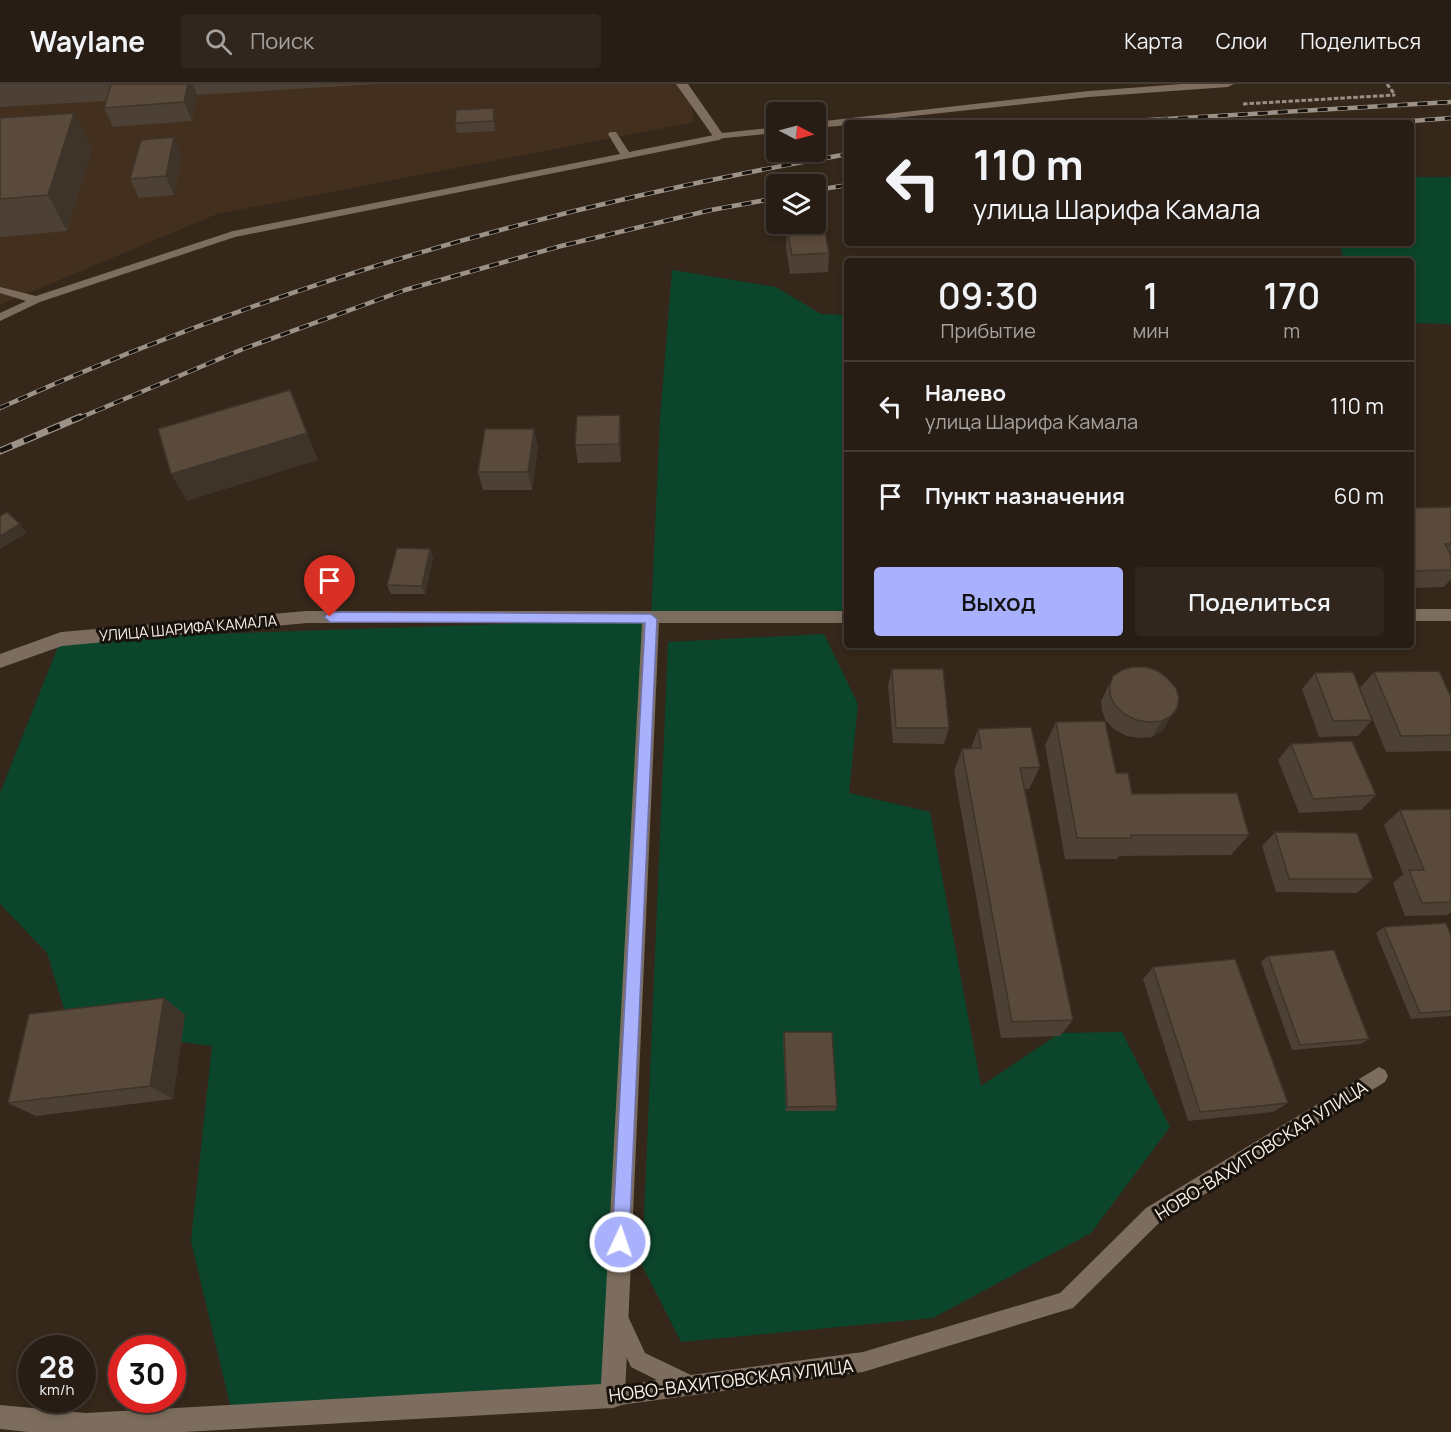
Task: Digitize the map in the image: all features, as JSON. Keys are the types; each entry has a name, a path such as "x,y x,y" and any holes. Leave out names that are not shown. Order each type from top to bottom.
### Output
{"street":[{"path":"682,84 719,137 766,131"},
{"path":"860,120 1089,94 1228,84"},
{"path":"826,124 844,122"},
{"path":"1414,615 1451,615"},
{"name":"УЛИЦА ШАРИФА КАМАЛА","path":"0,661 62,639 307,617 651,619 844,617"},
{"path":"613,1396 651,619"},
{"name":"НОВО-ВАХИТОВСКАЯ УЛИЦА","path":"0,1417 85,1429 613,1396"}],"lane":[{"path":"613,134 625,154"},
{"path":"0,317 36,300 233,234 719,137"},
{"path":"0,290 36,300"},
{"name":"НОВО-ВАХИТОВСКАЯ УЛИЦА","path":"613,1396 863,1362 1066,1300 1154,1215 1379,1076"},
{"path":"617,1314 638,1360 690,1386"}],"path":[{"path":"1380,96 1395,95 1387,84"}],"shaded area":[{"path":"0,84 686,84 695,122 217,214 0,305"}],"green space":[{"path":"1414,177 1451,177 1451,324 1414,323 1414,258 1344,258 1340,246 1414,246"},
{"path":"672,270 776,287 821,314 844,315 844,617 652,619 613,1396 233,1417 191,1241 212,1046 70,1028 47,953 0,904 0,793 61,639 651,619 660,419"},
{"path":"824,634 858,704 849,793 930,812 981,1086 1060,1033 1122,1032 1170,1127 1091,1233 933,1318 681,1342 642,1265 668,642"}],"building":[{"path":"111,84 188,84 184,102 104,108"},
{"path":"493,108 494,121 455,123 456,110"},
{"path":"74,113 48,195 0,199 0,118"},
{"path":"174,137 166,176 130,179 141,140"},
{"path":"788,234 825,234 829,253 792,255"},
{"path":"290,390 307,433 171,474 158,429"},
{"path":"620,415 619,444 575,445 577,416"},
{"path":"485,429 534,429 528,472 478,472"},
{"path":"1451,507 1451,544 1445,544 1451,555 1451,570 1414,571 1414,508"},
{"path":"7,512 20,524 0,536 0,516"},
{"path":"397,548 430,549 422,586 387,585"},
{"path":"1133,667 1146,667 1158,671 1176,688 1179,698 1177,708 1171,716 1162,721 1136,720 1124,714 1115,705 1110,695 1113,676"},
{"path":"892,669 943,669 949,728 896,728"},
{"path":"1439,671 1451,697 1451,735 1401,736 1374,672"},
{"path":"1353,672 1372,720 1333,721 1315,673"},
{"path":"1105,721 1116,773 1128,773 1132,794 1237,793 1249,835 1131,835 1131,838 1077,838 1056,722"},
{"path":"1031,727 1040,767 1020,768 1073,1020 1012,1022 962,749 981,748 978,729"},
{"path":"1352,741 1376,795 1313,799 1291,744"},
{"path":"1451,809 1451,902 1422,903 1409,870 1424,870 1400,810"},
{"path":"1275,832 1357,833 1373,879 1289,879"},
{"path":"1446,923 1451,935 1451,1011 1420,1013 1384,927"},
{"path":"1334,950 1369,1039 1300,1045 1268,956"},
{"path":"1235,959 1288,1103 1200,1112 1153,967"},
{"path":"164,998 150,1086 8,1103 29,1014"},
{"path":"784,1032 832,1032 837,1106 787,1107"}],"railway":[{"path":"1148,120 1451,102"},
{"path":"1414,121 1451,118"},
{"path":"0,408 102,364 205,324 310,287 416,254 523,224 631,198 739,174 844,155"},
{"path":"826,188 844,186"},
{"path":"77,419 243,349 405,290 561,246 711,210 766,200"},
{"path":"0,451 80,417"}],"route":[{"path":"330,617 651,619 620,1242"}]}
